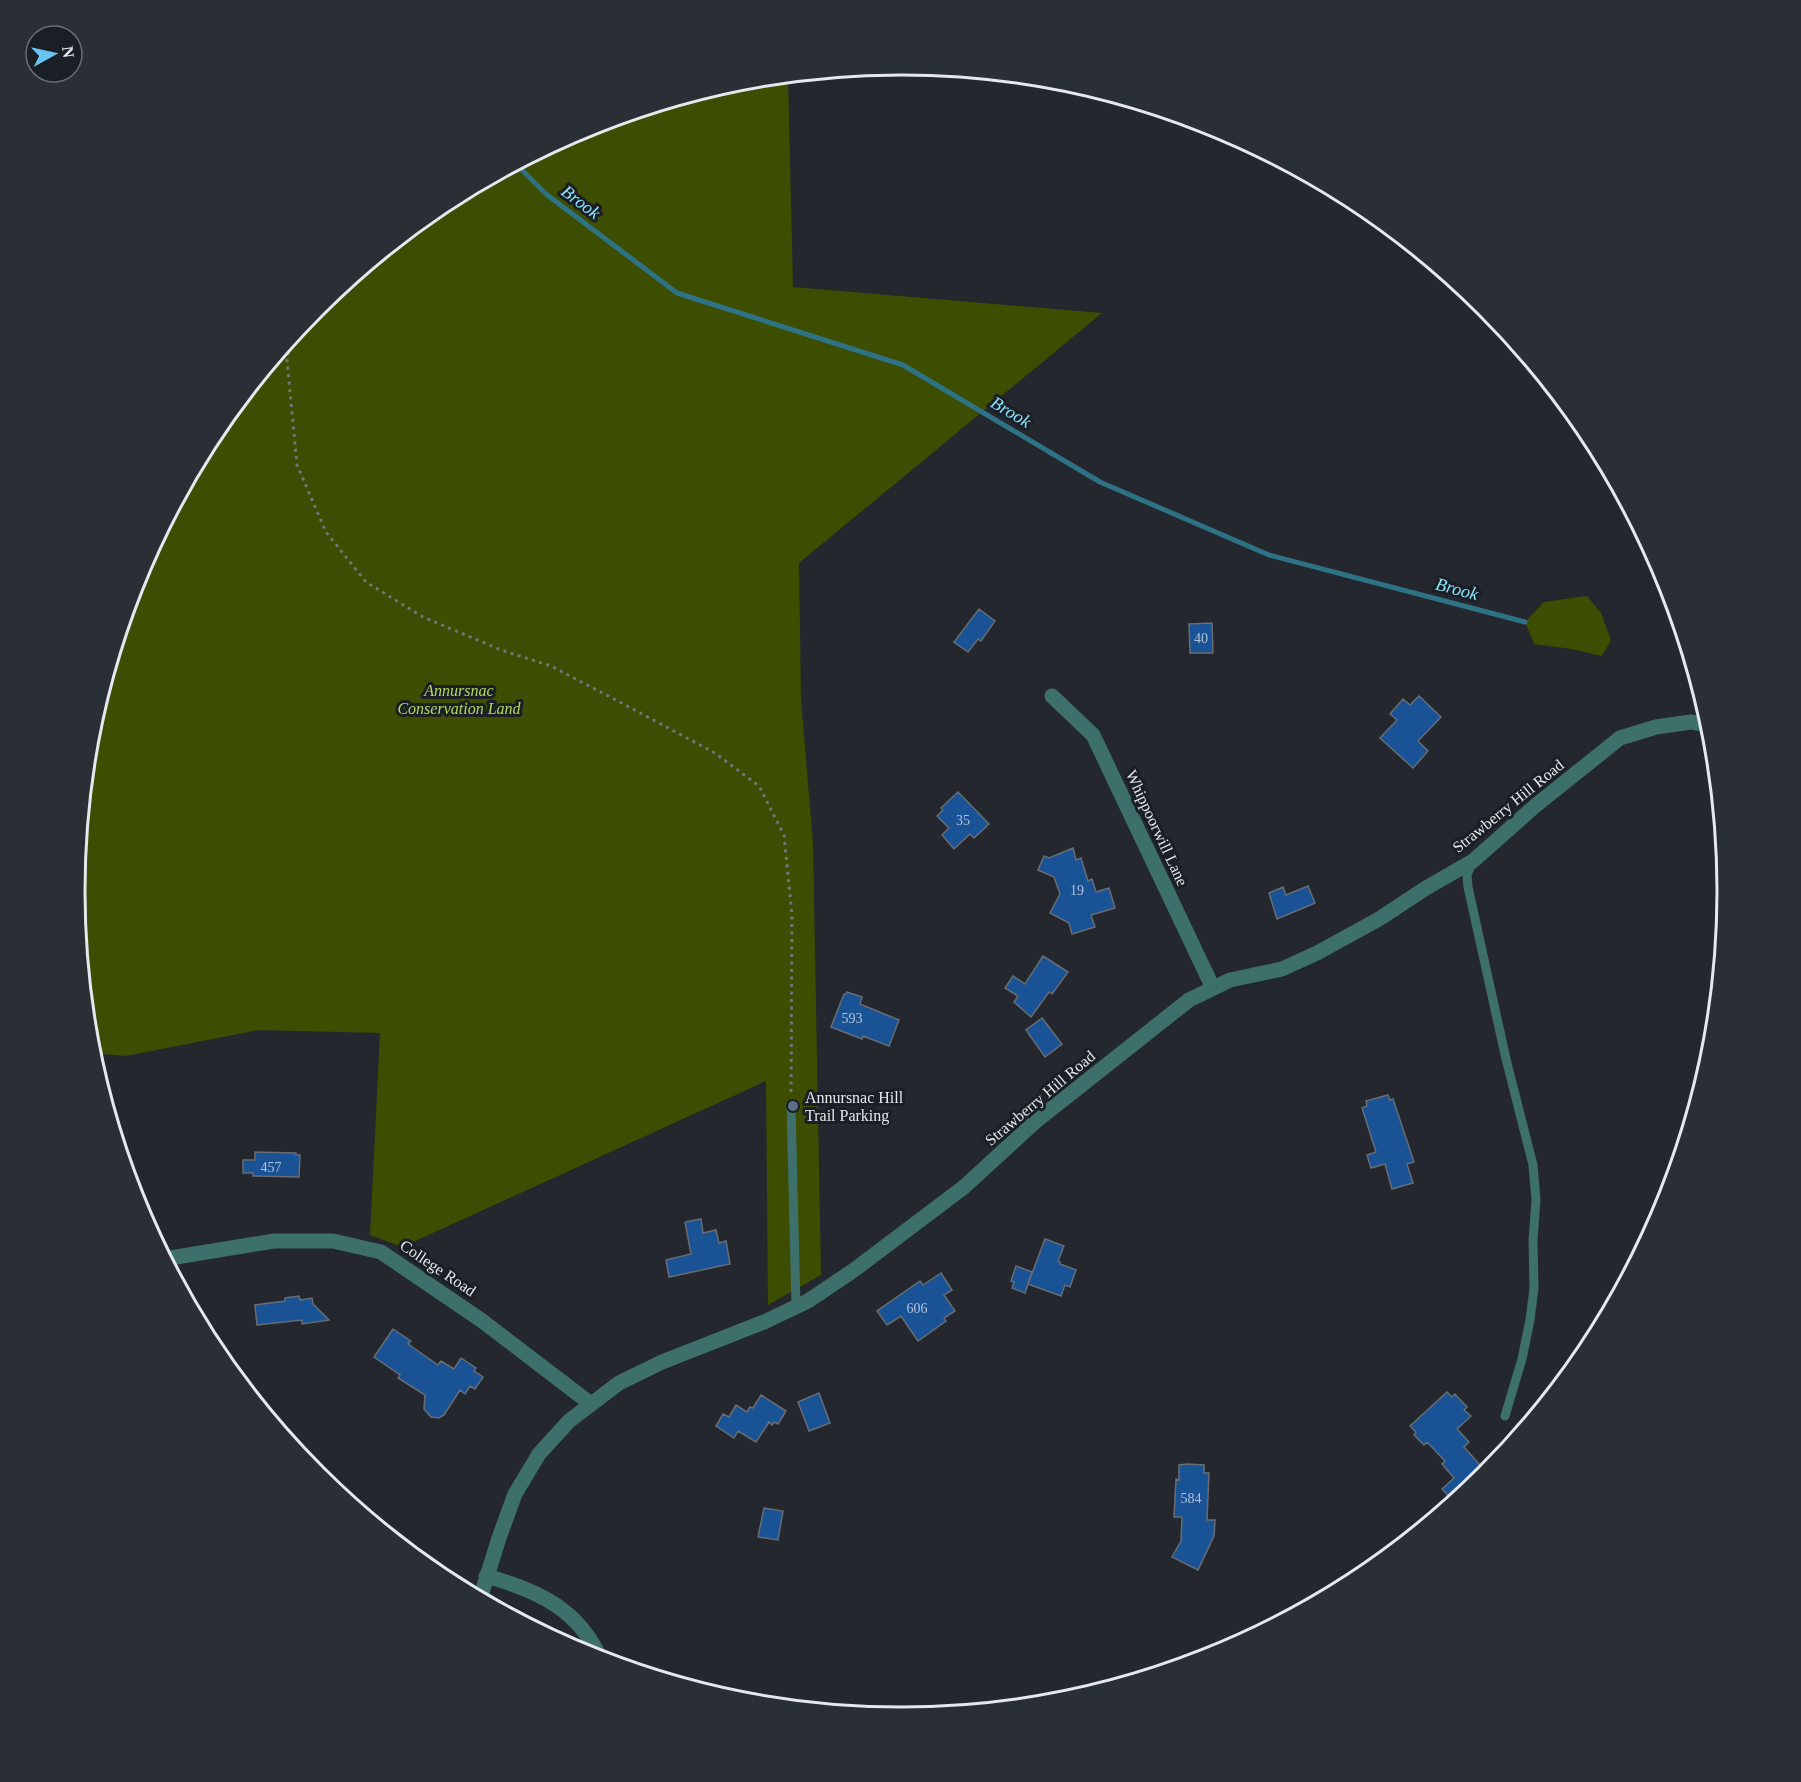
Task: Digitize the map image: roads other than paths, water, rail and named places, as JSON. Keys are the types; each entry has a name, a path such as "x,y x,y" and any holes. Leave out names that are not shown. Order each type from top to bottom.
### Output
{"street":[{"name":"Whippoorwill Lane","path":"1052,696 1093,735 1213,988"},
{"name":"Strawberry Hill Road","path":"482,1592 516,1494 539,1454 569,1421 619,1383 662,1362 796,1307 854,1270 964,1187 1036,1122 1189,1000 1230,980 1282,969 1317,953 1379,919 1473,861 1535,806 1620,738 1656,727 1691,722 1699,723"},
{"name":"College Road","path":"172,1258 274,1241 333,1241 381,1252 481,1320 591,1404"},
{"path":"486,1576 518,1585 544,1597 564,1610 582,1626 596,1648"}],"lane":[{"path":"1473,861 1467,875 1468,887 1504,1050 1533,1165 1536,1200 1533,1240 1534,1288 1530,1320 1522,1359 1505,1416"},
{"path":"791,1105 796,1307"}],"waterway":[{"name":"Brook","path":"521,169 546,194 677,293 903,365 1100,482 1269,555 1525,622"}],"place":[{"name":"Annursnac Hill Trail Parking","path":"793,1106"}],"park label":[{"name":"Annursnac Conservation Land","path":"459,699"}]}
